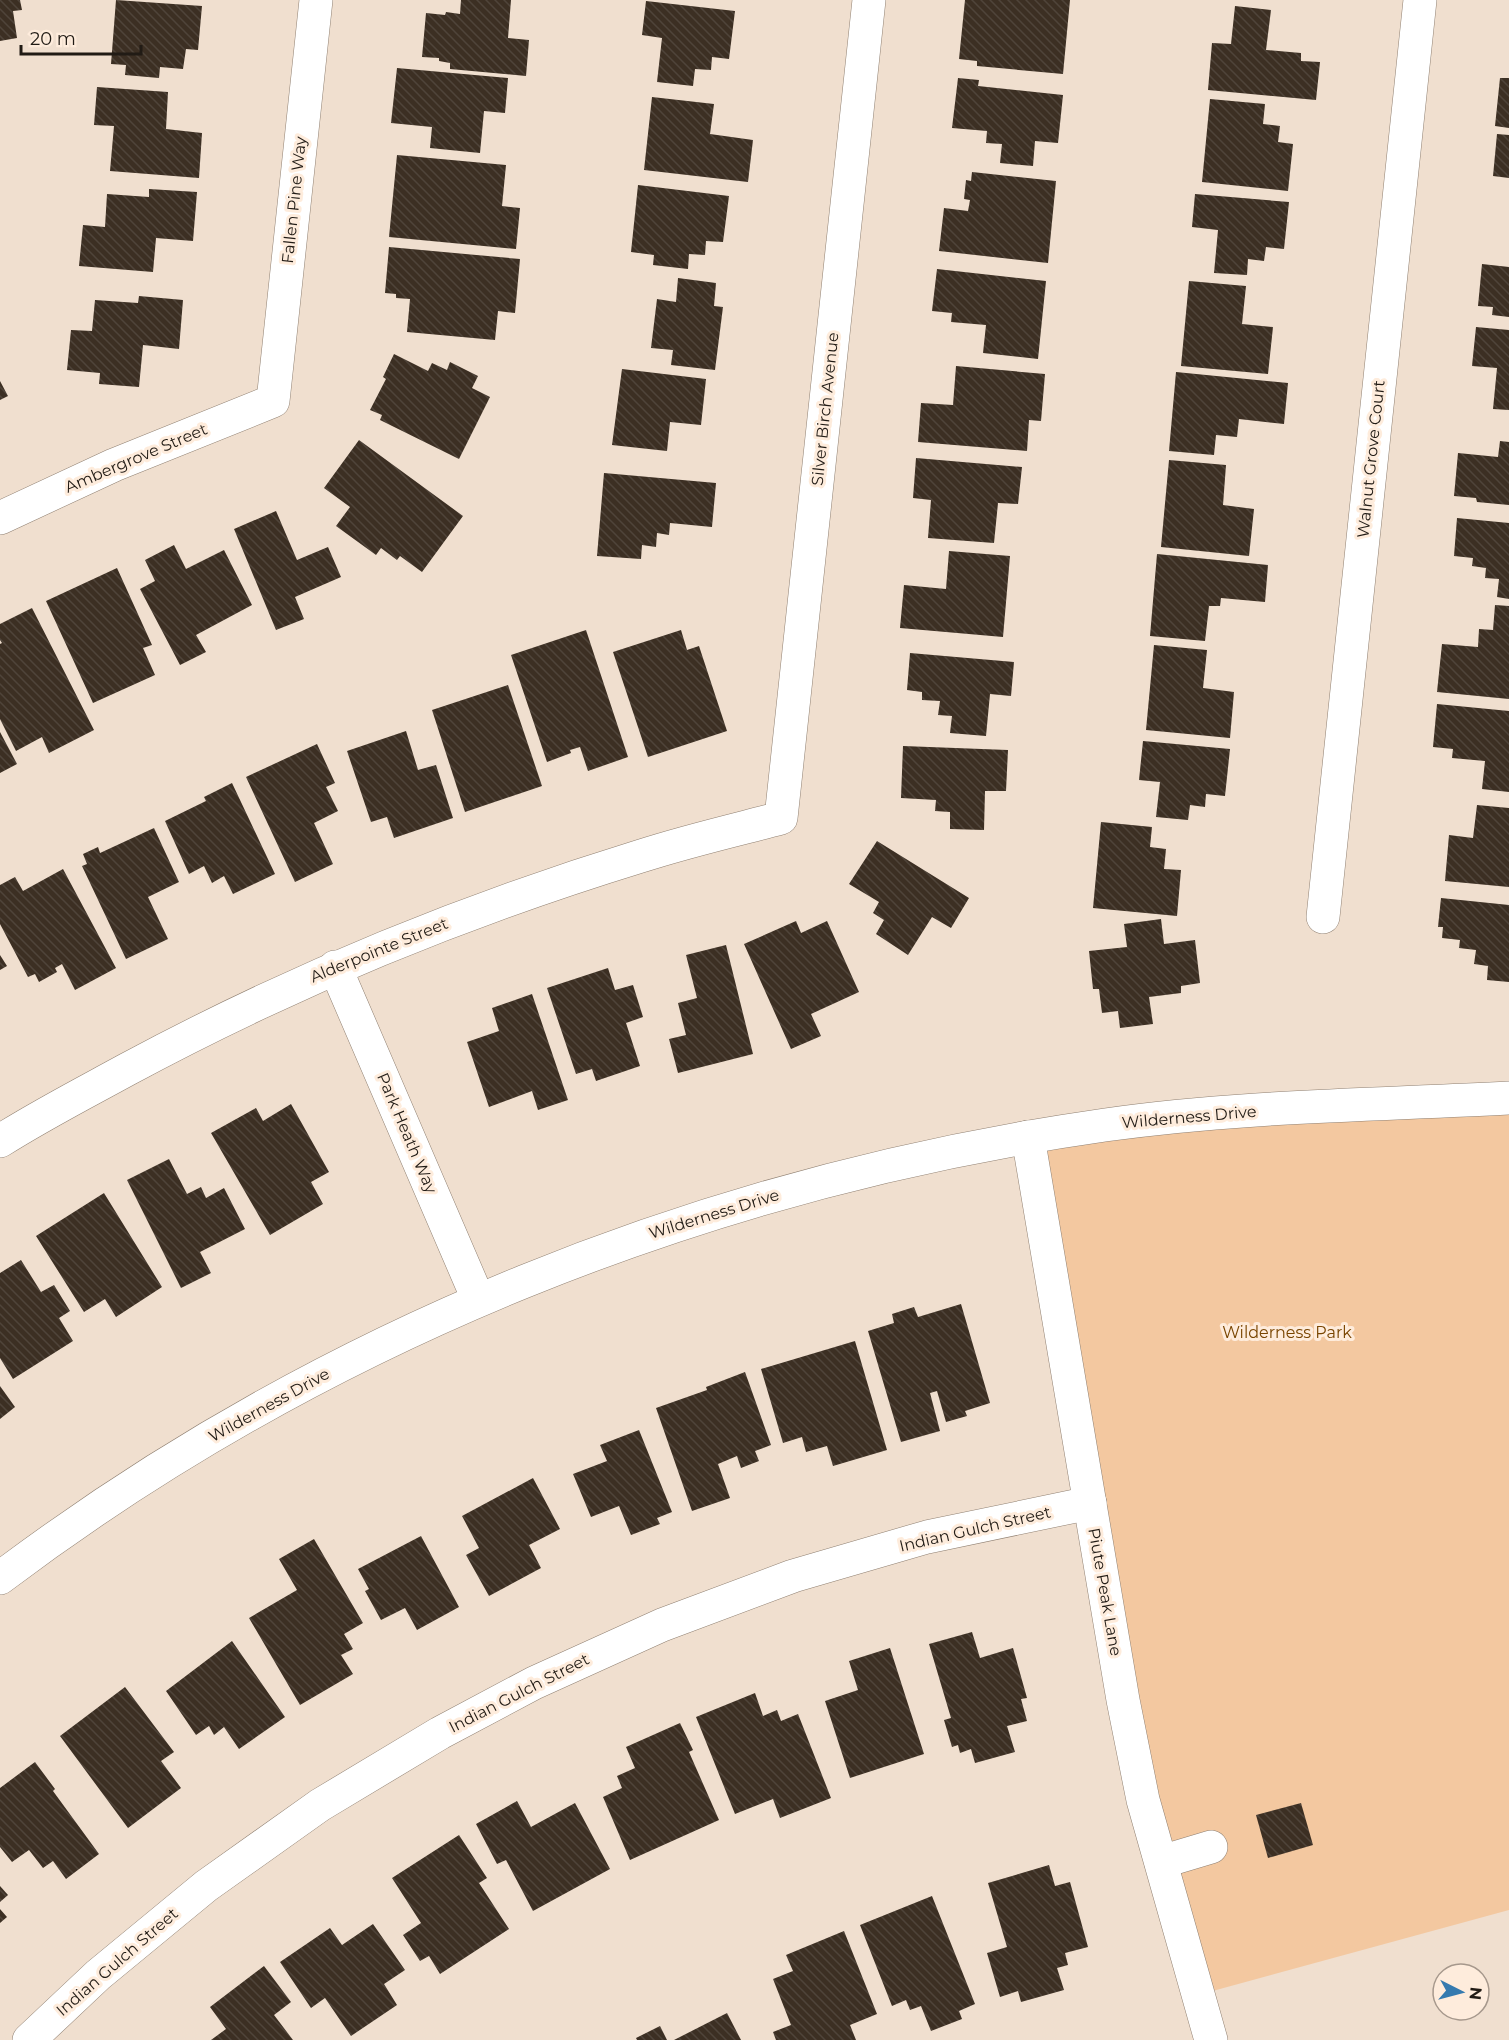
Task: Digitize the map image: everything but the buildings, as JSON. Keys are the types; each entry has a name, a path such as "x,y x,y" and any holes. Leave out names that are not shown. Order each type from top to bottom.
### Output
{"street":[{"name":"Fallen Pine Way","path":"273,401 316,0"},
{"name":"Silver Birch Avenue","path":"781,818 869,0"},
{"name":"Walnut Grove Court","path":"1323,917 1420,0"},
{"name":"Ambergrove Street","path":"0,518 114,465 273,401"},
{"name":"Alderpointe Street","path":"0,1141 36,1118 204,1027 335,967 417,933 507,899 643,855 781,818"},
{"name":"Park Heath Way","path":"335,967 478,1299"},
{"name":"Wilderness Drive","path":"0,1578 52,1539 190,1448 335,1367 478,1299 633,1239 752,1201 872,1169 1028,1137 1110,1125 1234,1111 1509,1098"},
{"name":"Piute Peak Lane","path":"1028,1137 1123,1700 1143,1800 1210,2040"},
{"name":"Indian Gulch Street","path":"29,2040 98,1975 206,1886 311,1812 440,1732 534,1683 662,1625 793,1576 927,1537 1090,1503"},
{"path":"1161,1862 1211,1847"}],"green space":[{"name":"Wilderness Park","path":"1509,1098 1509,1910 1198,1995 1028,1137"}]}
